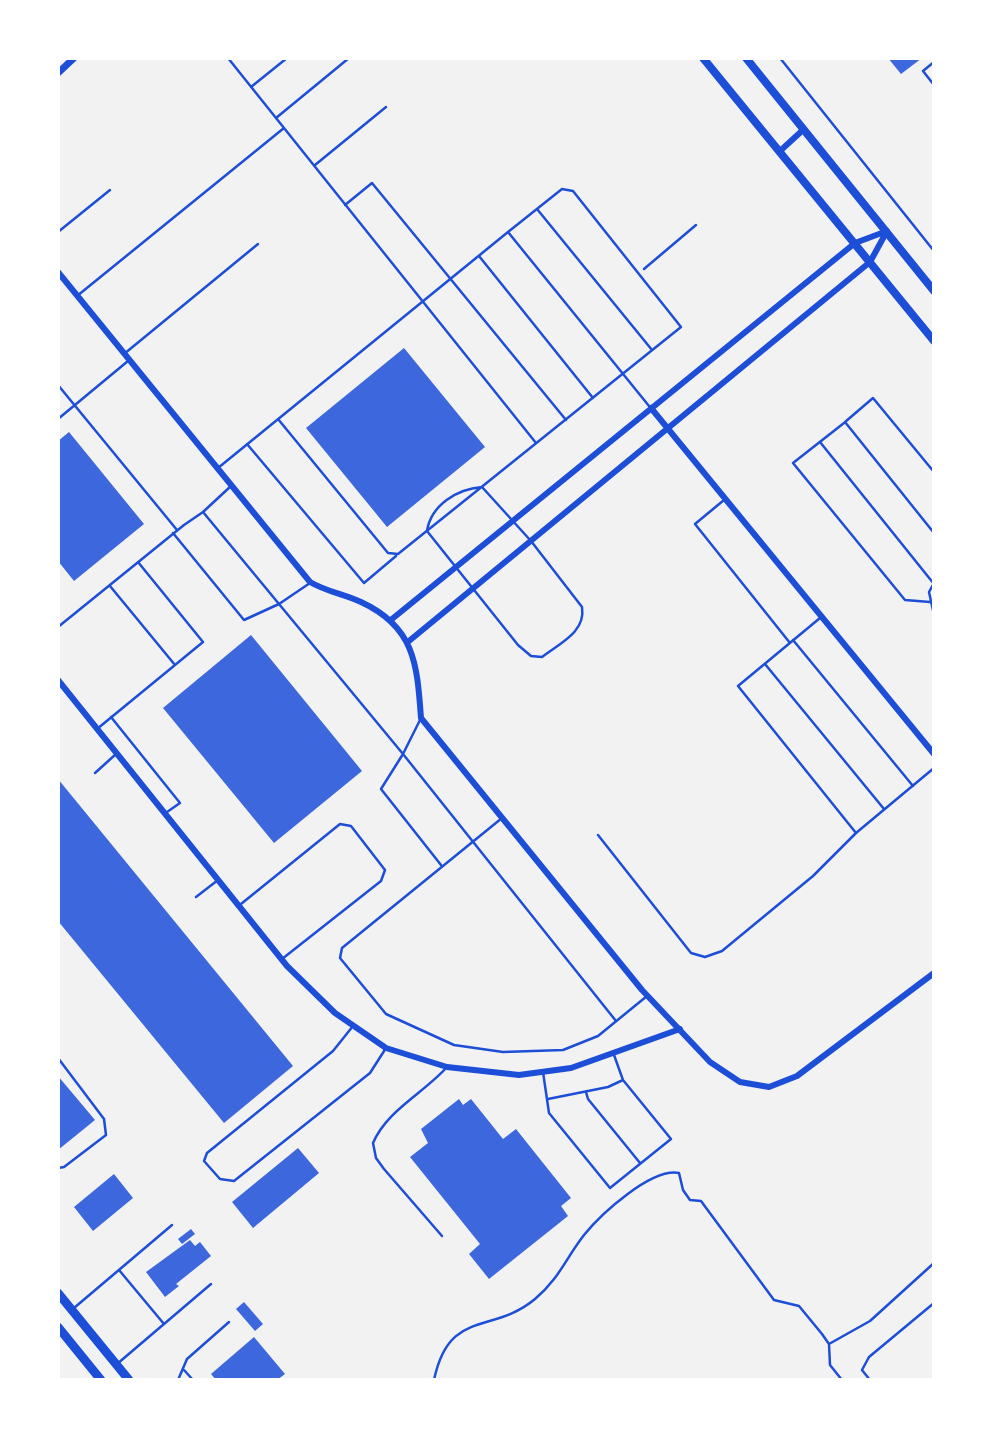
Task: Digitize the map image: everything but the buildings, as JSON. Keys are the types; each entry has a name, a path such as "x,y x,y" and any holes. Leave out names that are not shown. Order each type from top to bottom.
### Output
{"main road":[{"path":"703,58 934,341"},
{"path":"746,58 934,291"},
{"path":"58,1293 129,1380"},
{"path":"59,1331 101,1380"}],"street":[{"path":"58,73 74,58"},
{"path":"779,151 804,129"},
{"path":"392,619 855,243 887,231"},
{"path":"409,641 870,262 887,231"},
{"path":"58,272 310,582 327,592 359,601 392,619 409,641 419,685 421,718 647,996 710,1062 740,1082 769,1087 797,1076 934,973"},
{"path":"651,408 934,754"},
{"path":"58,680 282,959 335,1013 386,1048 447,1067 519,1075 571,1068 614,1055 680,1029"}],"lane":[{"path":"228,58 537,444"},
{"path":"231,62 236,58"},
{"path":"251,87 288,58"},
{"path":"276,118 348,58"},
{"path":"314,165 386,107"},
{"path":"77,296 284,128"},
{"path":"345,205 372,183 566,420"},
{"path":"218,468 247,444 278,419 422,300 562,189 573,191 681,327 364,583 247,444"},
{"path":"58,232 110,190"},
{"path":"537,209 652,350"},
{"path":"508,232 651,408"},
{"path":"58,419 258,244"},
{"path":"479,255 593,398"},
{"path":"58,385 244,620 279,604 310,582"},
{"path":"930,602 905,600 793,463 873,398 934,472"},
{"path":"278,419 388,553 398,554"},
{"path":"845,422 934,533"},
{"path":"820,442 934,583 929,592 934,615"},
{"path":"58,628 232,485"},
{"path":"482,487 531,541 582,607 584,618 579,629 542,657 531,656 518,645 427,531 429,520 448,499 463,489 482,487"},
{"path":"726,498 695,524 913,786"},
{"path":"202,512 403,754 616,1021"},
{"path":"97,729 203,642 138,562"},
{"path":"110,585 175,665"},
{"path":"822,616 738,686 856,833"},
{"path":"765,664 884,809"},
{"path":"111,717 180,803 165,814"},
{"path":"421,718 381,789 442,867"},
{"path":"95,773 117,754"},
{"path":"598,835 691,953 705,957 722,951 813,876 856,833 934,768"},
{"path":"502,818 342,948 340,958 386,1014 454,1045 503,1052 563,1050 598,1036 647,996"},
{"path":"239,906 340,824 351,826 385,870 381,881 282,959"},
{"path":"197,897 218,880"},
{"path":"353,1026 333,1051 206,1153 204,1161 220,1179 234,1181 370,1073 386,1048"},
{"path":"543,1072 549,1113 610,1188 671,1139 622,1080 614,1055"},
{"path":"58,1058 104,1119 106,1135 64,1167 58,1168"},
{"path":"442,1236 384,1169 376,1158 373,1143 388,1120 432,1084 447,1067"},
{"path":"547,1100 586,1092 622,1080"},
{"path":"586,1092 588,1099 640,1163"},
{"path":"72,1310 172,1225"},
{"path":"119,1269 164,1324"},
{"path":"116,1364 211,1284"},
{"path":"870,1380 862,1370 869,1357 934,1303"},
{"path":"178,1380 187,1359 229,1322"},
{"path":"184,1370 193,1380"}],"path":[{"path":"780,58 934,251"},
{"path":"934,62 923,71 934,85"},
{"path":"928,78 934,72"},
{"path":"638,274 696,225"},
{"path":"434,1380 441,1354 453,1338 469,1327 507,1315 536,1298 559,1276 583,1236 616,1203 659,1175 671,1172 679,1173 683,1190 690,1200 701,1201 774,1300 799,1306 829,1344 830,1365 842,1380"},
{"path":"829,1344 870,1321 934,1263"}]}
